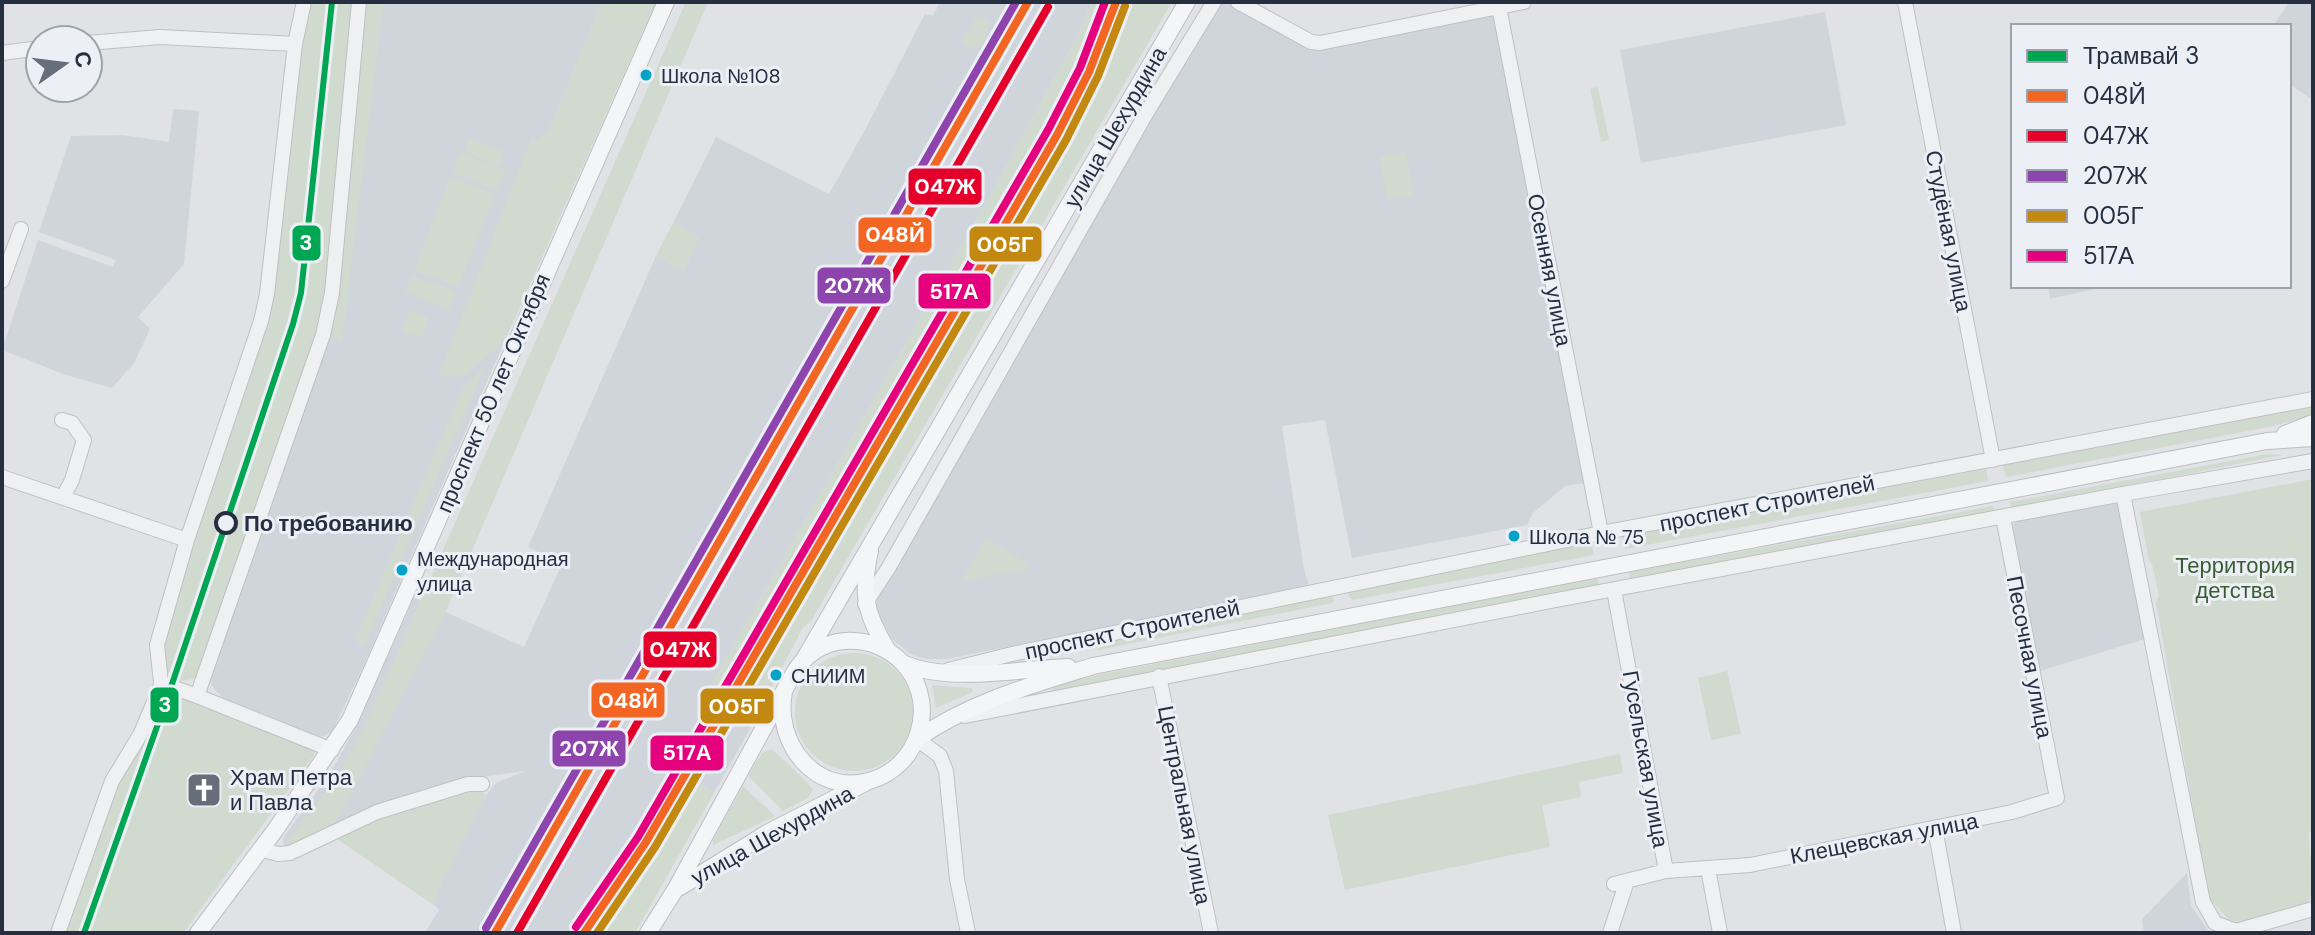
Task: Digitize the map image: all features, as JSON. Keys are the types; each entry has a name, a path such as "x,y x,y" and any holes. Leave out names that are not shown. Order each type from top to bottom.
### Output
{"main road":[{"name":"проспект 50 лет Октября","path":"198,933 332,750 355,708 666,2"},
{"name":"улица Шехурдина","path":"803,661 1187,2"},
{"name":"проспект Строителей","path":"2267,441 2313,423"},
{"name":"проспект Строителей","path":"917,739 945,721 997,697 1093,666 2267,441 2313,438"},
{"name":"улица Шехурдина","path":"865,604 872,541"},
{"path":"865,604 875,630 888,650 903,663 916,682 922,703 921,727 917,739 899,764 869,781 835,780 817,773 802,762 791,747 781,711 784,692 803,661 817,650 842,641 866,642 888,650"},
{"name":"проспект Строителей","path":"903,663 922,670 991,672 1093,666"},
{"name":"улица Шехурдина","path":"648,933 784,692"},
{"name":"улица Шехурдина","path":"675,890 767,833 869,781"}],"street":[{"path":"58,933 112,781 140,735 161,683 157,645 187,540 261,321 267,294 295,44 304,2"},
{"path":"197,696 323,335 332,293 359,2"},
{"path":"865,604 889,567 1147,112 1214,2"},
{"path":"1238,2 1311,42 1320,43 1524,2"},
{"name":"Студёная улица","path":"1905,2 1993,460"},
{"name":"Осенняя улица","path":"1499,7 1601,533"},
{"path":"104,42 160,37 295,44"},
{"path":"2,53 24,50"},
{"path":"2,281 21,229"},
{"name":"проспект Строителей","path":"941,671 1601,533 2313,399"},
{"path":"62,420 72,423 84,440 72,480 63,497"},
{"name":"проспект Строителей","path":"945,721 1159,676 2313,461"},
{"path":"2,477 187,540"},
{"path":"2123,494 2203,902 2215,923 2236,931 2313,909"},
{"name":"Песочная улица","path":"2003,517 2057,798"},
{"name":"Гусельская улица","path":"1614,590 1666,871 1708,869"},
{"name":"Центральная улица","path":"1159,676 1211,933"},
{"path":"161,683 332,750"},
{"path":"917,739 940,756 946,771 957,879 968,933"},
{"path":"260,849 278,854 290,853 377,812 468,784 482,784"},
{"name":"Клещевская улица","path":"1708,869 1750,865 1935,828 2036,807 2057,798"},
{"path":"1935,828 1954,933"},
{"path":"1708,869 1720,933"},
{"path":"1610,933 1620,882 1666,871"}],"shaded area":[{"path":"383,2 602,2 547,136 538,141 532,138 465,375 506,338 363,667 332,732 321,737 223,698 211,685 212,672 327,337 341,341"},
{"path":"940,2 1092,2 1078,35 986,203 704,698 755,720 714,793 690,778 590,933 425,933 439,910 434,905 437,893 478,806 496,783 525,771 468,779 284,847 283,838 329,775 358,724 414,598 524,647 562,564 528,547 656,256 684,270 699,238 673,223 716,137 829,194 925,14 933,16"},
{"path":"1217,2 1231,2 1306,48 1491,16 1495,18 1585,483 1565,486 1533,513 1527,525 1352,558 1325,420 1282,426 1309,586 947,659 912,655 893,640 876,609 877,599"},
{"path":"2289,2 2313,2 2313,100 2291,85 2291,24 2274,24"},
{"path":"1825,12 1846,125 1641,163 1620,50"},
{"path":"173,109 199,111 184,264 138,317 150,329 134,363 112,388 66,375 2,350 38,240 113,267 116,260 39,232 71,136 123,135 169,142"},
{"path":"2048,288 2099,288 2050,299"},
{"path":"2116,503 2120,508 2145,639 2040,671 2014,524 2020,520"},
{"path":"2187,873 2191,906 2210,933 2144,933 2142,919"}],"green space":[{"path":"310,2 355,2 328,292 318,333 198,673 193,679 179,681 166,671 163,647 267,322 300,46"},
{"path":"363,2 383,2 342,342 327,337"},
{"path":"602,2 656,2 506,338 465,375 438,377 532,138 538,141 541,133 547,136"},
{"path":"686,2 708,2 446,611 337,821 314,837 286,843 336,778 364,728"},
{"path":"1092,2 1172,2 811,621 802,629 755,720 704,698 986,203 1078,35"},
{"path":"977,16 991,20 981,46 974,49 962,42"},
{"path":"1598,87 1609,140 1601,142 1590,89"},
{"path":"469,139 503,151 500,165 464,152"},
{"path":"1406,152 1413,196 1387,200 1380,156"},
{"path":"461,153 505,170 497,190 453,173"},
{"path":"450,177 495,194 458,287 414,270"},
{"path":"673,223 700,237 684,270 656,256"},
{"path":"412,276 456,291 449,309 405,292"},
{"path":"410,310 429,318 421,338 402,331"},
{"path":"485,366 365,644 359,645 356,638 462,389"},
{"path":"2313,403 2313,415 2274,426 2006,477 2003,465"},
{"path":"2267,454 2282,455 2012,509 2010,502"},
{"path":"1986,469 1988,481 1625,549 1622,536"},
{"name":"Территория детства","path":"2313,479 2311,894 2309,902 2242,922 2229,920 2209,898 2156,602 2159,596 2140,512"},
{"path":"1993,506 1995,512 1630,580 1629,572"},
{"path":"986,539 1029,564 1026,569 962,581"},
{"path":"1591,542 1594,555 1352,600 1348,595 1350,591"},
{"path":"1597,578 1599,586 1054,691 1051,688 1103,674"},
{"path":"1330,595 1334,599 1332,603 1098,650 1094,644"},
{"path":"854,653 887,663 903,679 913,712 903,745 887,761 854,771 821,761 805,745 795,712 805,679 821,663"},
{"path":"1727,671 1741,734 1711,740 1698,678"},
{"path":"932,685 972,688 973,692 936,708"},
{"path":"167,692 191,698 314,749 315,754 183,933 64,933 116,783"},
{"path":"771,749 813,790 808,798 783,811 748,776 762,753"},
{"path":"1620,754 1623,773 1579,782 1581,797 1542,805 1550,847 1345,890 1328,815"},
{"path":"690,778 714,793 635,933 590,933"},
{"path":"743,786 775,816 713,845 713,840"},
{"path":"474,788 486,794 434,905 337,839 379,816"}],"tram line":[{"name":"3","path":"84,933 171,687 293,324 301,293 332,2"}],"transit line":[{"name":"207Ж","path":"486,928 1016,2"},
{"name":"048Й","path":"495,933 1028,2"},
{"name":"517А","path":"576,927 638,837 1048,130 1080,68 1105,2"},
{"name":"048Й","path":"584,933 646,842 1057,135 1089,72 1116,2"},
{"name":"005Г","path":"597,933 655,847 1066,140 1098,76 1125,6"},
{"name":"047Ж","path":"517,933 1048,7"}],"place":[{"name":"Школа №108","path":"646,75"},
{"name":"По требованию","path":"226,523"},
{"name":"Школа № 75","path":"1514,536"},
{"name":"Международная улица","path":"402,570"},
{"name":"СНИИМ","path":"776,675"},
{"name":"Храм Петра и Павла","path":"204,790"}]}
